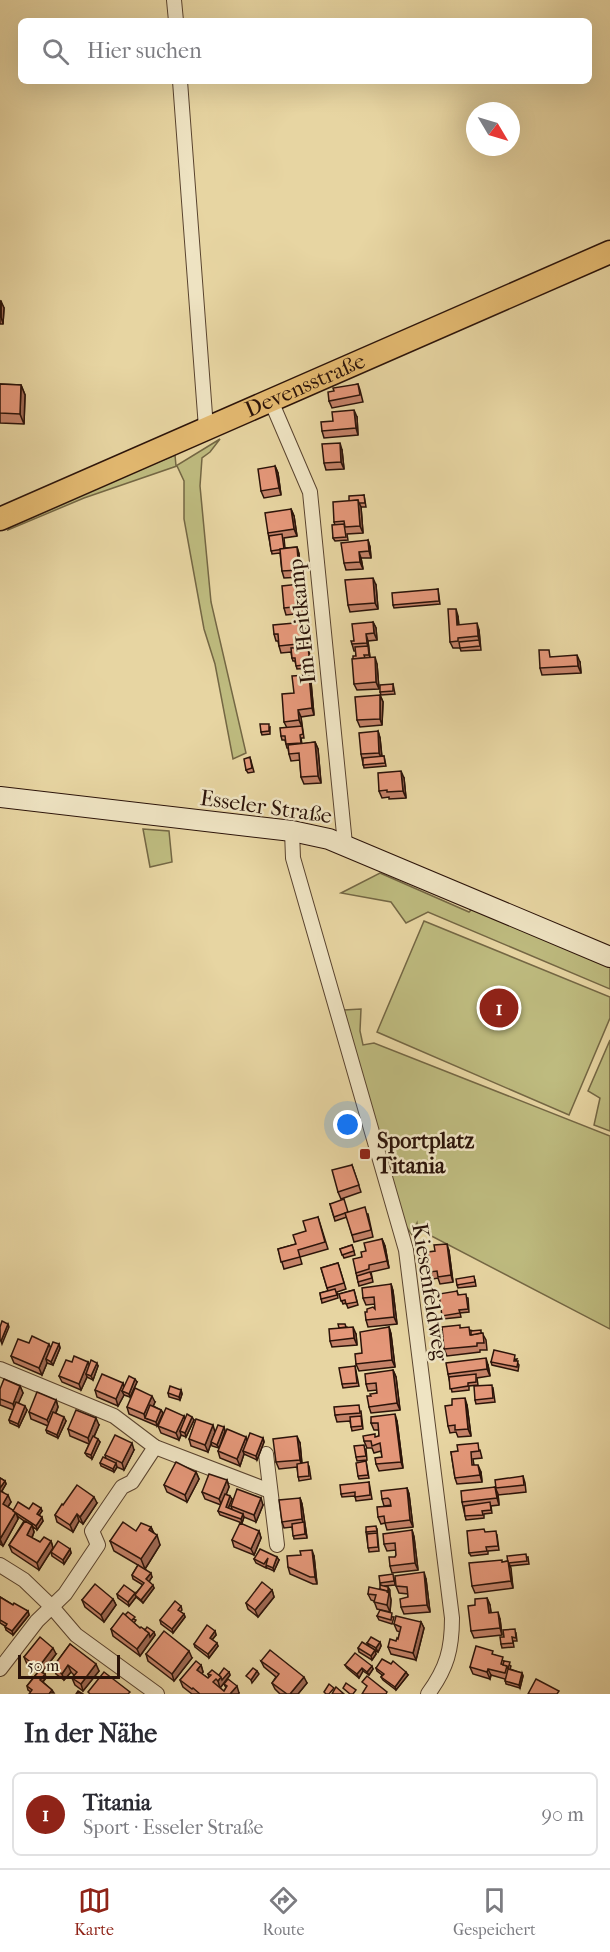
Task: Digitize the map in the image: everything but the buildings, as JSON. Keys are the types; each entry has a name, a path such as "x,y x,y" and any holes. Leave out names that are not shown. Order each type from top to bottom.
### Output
{"main road":[{"name":"Devensstraße","path":"0,519 610,252"},
{"name":"Esseler Straße","path":"0,797 292,831 345,844 610,957"}],"street":[{"path":"174,0 176,18"},
{"path":"180,84 206,428"},
{"name":"Im Heitkamp","path":"271,402 310,492 345,844"},
{"name":"Kiesenfeldweg","path":"292,831 294,858 406,1250 452,1618 452,1638 447,1660 439,1679 428,1694"},
{"path":"0,1369 114,1416 155,1446 270,1491"},
{"path":"0,1669 37,1621 65,1594 98,1545 92,1531 122,1487 132,1482 155,1446"},
{"path":"266,1454 277,1545"},
{"path":"0,1565 24,1580 76,1635 157,1694"}],"shaded area":[{"path":"220,439 202,458 200,486 211,602 246,753 233,759 215,664 204,629 184,519 184,481 177,466 84,498 8,530 10,524 175,455 176,466"},
{"path":"143,829 169,831 172,862 150,867"},
{"path":"380,873 469,912 474,907 610,964 610,989 428,912 406,923 391,902 341,893"},
{"path":"424,921 610,997 610,1018 569,1115 377,1032"},
{"path":"361,1009 360,1031 363,1045 374,1043 610,1136 610,1329 418,1229 417,1223 412,1235 403,1222 344,1010"},
{"path":"610,1040 610,1131 594,1125 600,1098 588,1091"}],"place":[{"name":"Titania","path":"499,1008"},
{"name":"Sportplatz Titania","path":"365,1154"}]}
